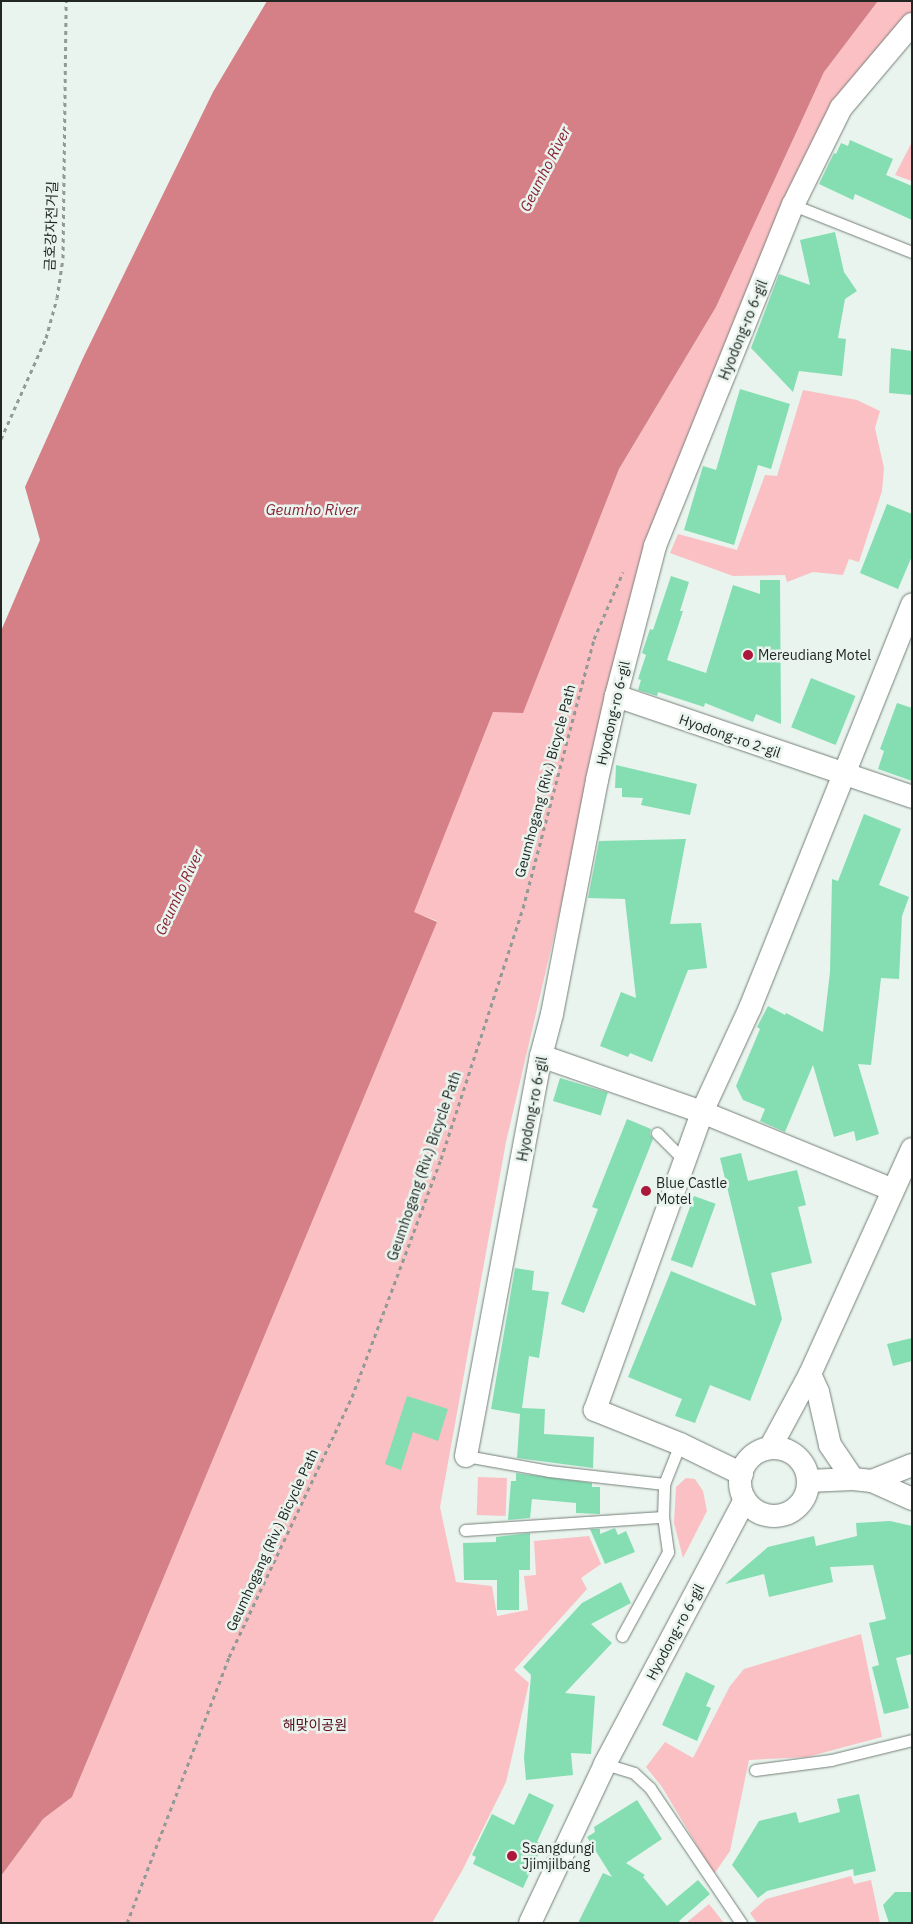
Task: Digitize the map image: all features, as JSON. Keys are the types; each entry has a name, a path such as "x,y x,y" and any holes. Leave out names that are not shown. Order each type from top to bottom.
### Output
{"street":[{"name":"Hyodong-ro 6-gil","path":"466,1456 541,1056 552,1014 616,696 654,546 793,205 841,108 912,24"},
{"path":"742,1474 680,1444 595,1410 702,1112 750,1008 912,604"},
{"name":"Hyodong-ro 2-gil","path":"616,696 812,765 845,773 912,797"},
{"path":"541,1056 702,1112 894,1190"},
{"path":"770,1448 810,1374 912,1149"},
{"path":"810,1374 818,1392 830,1445 862,1480 912,1499"},
{"path":"770,1448 782,1449 792,1453 806,1470 808,1481 806,1492 794,1510 784,1515 762,1514 752,1508 740,1490 743,1467 759,1451 770,1448"},
{"path":"808,1481 862,1480 912,1465"},
{"name":"Hyodong-ro 6-gil","path":"530,1923 605,1764 745,1500"}],"lane":[{"path":"793,205 912,252"},
{"path":"657,1133 684,1160"},
{"path":"622,1636 668,1552 663,1517 664,1484 680,1444"},
{"path":"466,1456 549,1470 664,1484"},
{"path":"465,1530 663,1517"},
{"path":"755,1770 831,1760 912,1740"},
{"path":"605,1764 634,1773 650,1788 741,1923"}],"path":[{"name":"금호강자전거길","path":"1,439 46,338 57,298 62,266 66,1"},
{"name":"Geumhogang (Riv.) Bicycle Path","path":"127,1923 229,1657 352,1398 441,1159 523,908 594,639 624,568"}],"green space":[{"name":"해맞이공원","path":"878,1 912,1 912,20 835,102 695,426 588,790 506,1142 440,1507 456,1582 492,1586 497,1616 528,1610 524,1576 536,1575 534,1541 589,1536 601,1564 581,1578 587,1589 514,1670 529,1683 506,1782 463,1869 432,1923 1,1923 1,1876 43,1819 72,1797 437,921 413,912 493,711 523,712 619,469 716,307 824,72"},
{"path":"912,142 912,181 895,175"},
{"path":"803,390 857,400 880,411 875,428 884,468 882,491 859,562 849,559 843,575 813,572 787,582 785,575 733,576 670,553 678,534 737,550 765,475 777,476"},
{"path":"478,1477 507,1478 506,1516 477,1515"},
{"path":"686,1478 695,1479 703,1491 707,1511 683,1558 674,1523 676,1487"},
{"path":"861,1634 882,1737 807,1757 749,1760 730,1851 714,1874 662,1787 646,1767 665,1742 693,1758 730,1686 744,1669"},
{"path":"851,1876 854,1884 871,1880 880,1923 757,1923 750,1913 766,1899"},
{"path":"709,1904 724,1923 686,1923"}],"water":[{"name":"Geumho River","path":"267,1 878,1 824,72 716,307 619,469 523,713 493,712 414,912 437,922 72,1797 43,1819 1,1876 1,631 40,540 25,487 83,358 213,92"}],"building":[{"path":"850,140 893,159 886,175 912,186 912,220 855,194 853,200 819,184 841,143 848,146"},
{"path":"835,232 844,272 857,291 845,299 838,338 846,339 842,376 799,371 793,392 751,348 779,274 810,285 800,240"},
{"path":"891,348 912,351 912,395 889,393"},
{"path":"740,389 790,404 771,469 758,465 734,545 684,530 703,466 716,470"},
{"path":"887,504 912,514 912,556 898,589 860,573"},
{"path":"671,576 689,582 680,611 683,611 667,660 706,673 733,585 760,594 760,580 780,580 781,724 756,714 753,722 705,703 704,707 658,692 657,696 638,690 641,680 638,679 646,655 642,653 650,629 653,630"},
{"path":"811,678 856,696 836,745 791,727"},
{"path":"897,703 912,708 912,781 878,769 884,751 880,749"},
{"path":"616,765 697,784 690,815 641,805 643,798 622,797 622,788 615,788"},
{"path":"864,814 901,829 879,885 909,897 902,916 899,979 881,978 871,1065 858,1064 879,1134 856,1141 854,1131 834,1137 813,1065 785,1132 760,1121 765,1109 743,1100 736,1086 760,1029 757,1027 768,1006 823,1032 830,972 832,879 838,881"},
{"path":"686,839 670,924 701,923 707,968 688,970 652,1062 630,1053 628,1057 600,1046 621,992 636,998 625,899 588,898 599,841"},
{"path":"560,1078 608,1093 601,1116 553,1101"},
{"path":"627,1119 651,1129 650,1134 653,1139 584,1313 561,1304 598,1209 592,1207"},
{"path":"741,1153 748,1181 797,1170 806,1205 798,1207 812,1263 771,1273 782,1319 750,1401 710,1385 695,1423 675,1416 682,1399 628,1377 671,1271 756,1306 720,1158"},
{"path":"694,1196 716,1204 692,1268 671,1260"},
{"path":"515,1268 534,1271 532,1290 549,1292 539,1358 529,1356 522,1408 545,1409 544,1434 594,1437 593,1468 517,1458 520,1414 491,1409"},
{"path":"912,1338 912,1361 893,1366 887,1344"},
{"path":"407,1396 448,1409 438,1441 413,1432 401,1470 385,1464"},
{"path":"516,1473 592,1483 592,1487 600,1487 600,1514 576,1513 576,1503 532,1499 530,1518 508,1520 511,1481 516,1481"},
{"path":"890,1521 912,1526 912,1654 896,1658 909,1708 884,1714 872,1667 879,1665 869,1623 886,1619 873,1565 830,1567 833,1582 769,1597 764,1574 725,1584 768,1547 814,1536 816,1546 857,1536 856,1523"},
{"path":"615,1528 618,1535 626,1531 635,1552 605,1564 590,1529 600,1529 600,1534"},
{"path":"530,1533 530,1570 519,1570 519,1610 497,1610 497,1580 464,1580 463,1543 496,1542 496,1537"},
{"path":"621,1582 631,1603 591,1624 612,1643 565,1693 595,1696 591,1754 571,1753 573,1775 526,1780 524,1758 531,1675 523,1667 582,1603"},
{"path":"686,1672 715,1686 706,1706 711,1708 697,1741 662,1725"},
{"path":"529,1793 554,1805 537,1842 543,1844 523,1888 473,1864 476,1857 472,1855 492,1814 514,1825"},
{"path":"859,1794 876,1871 854,1876 853,1869 767,1891 758,1898 732,1865 759,1821 796,1812 799,1823 840,1812 837,1799"},
{"path":"637,1800 662,1839 626,1863 645,1875 643,1877 667,1906 698,1880 710,1894 679,1921 681,1923 578,1923 603,1873 612,1877 587,1837 595,1832 594,1827"},
{"path":"895,1892 912,1892 912,1923 889,1923 883,1905"}],"place":[{"name":"Mereudiang Motel","path":"748,655"},
{"name":"Blue Castle Motel","path":"646,1191"},
{"name":"Ssangdungi Jjimjilbang","path":"512,1856"}]}
